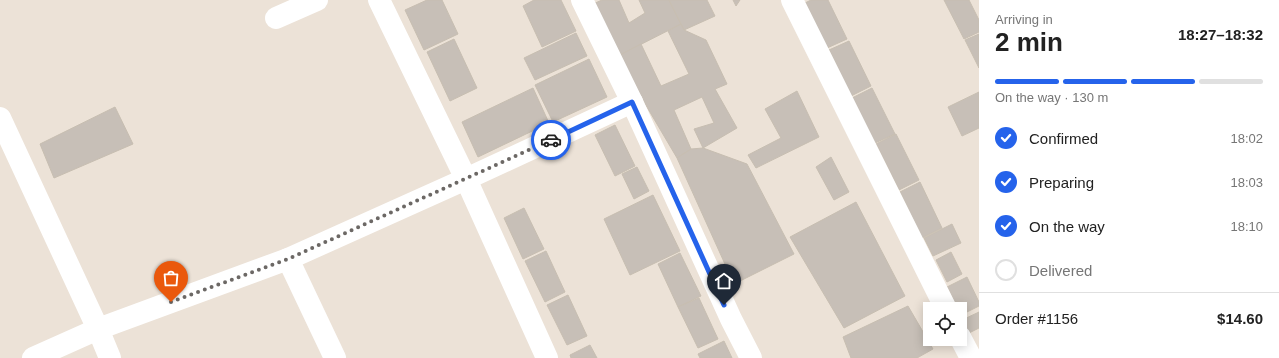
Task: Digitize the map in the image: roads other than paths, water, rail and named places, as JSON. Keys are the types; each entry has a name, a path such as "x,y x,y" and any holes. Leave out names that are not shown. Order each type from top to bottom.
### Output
{"street":[{"path":"276,18 317,0"},
{"path":"379,0 466,179 547,358"},
{"path":"582,0 632,102 731,319 751,358"},
{"path":"792,0 943,302"},
{"path":"33,358 98,329 288,259 632,102"},
{"path":"0,118 110,358"},
{"path":"288,259 335,358"},
{"path":"965,346 971,358"}]}
